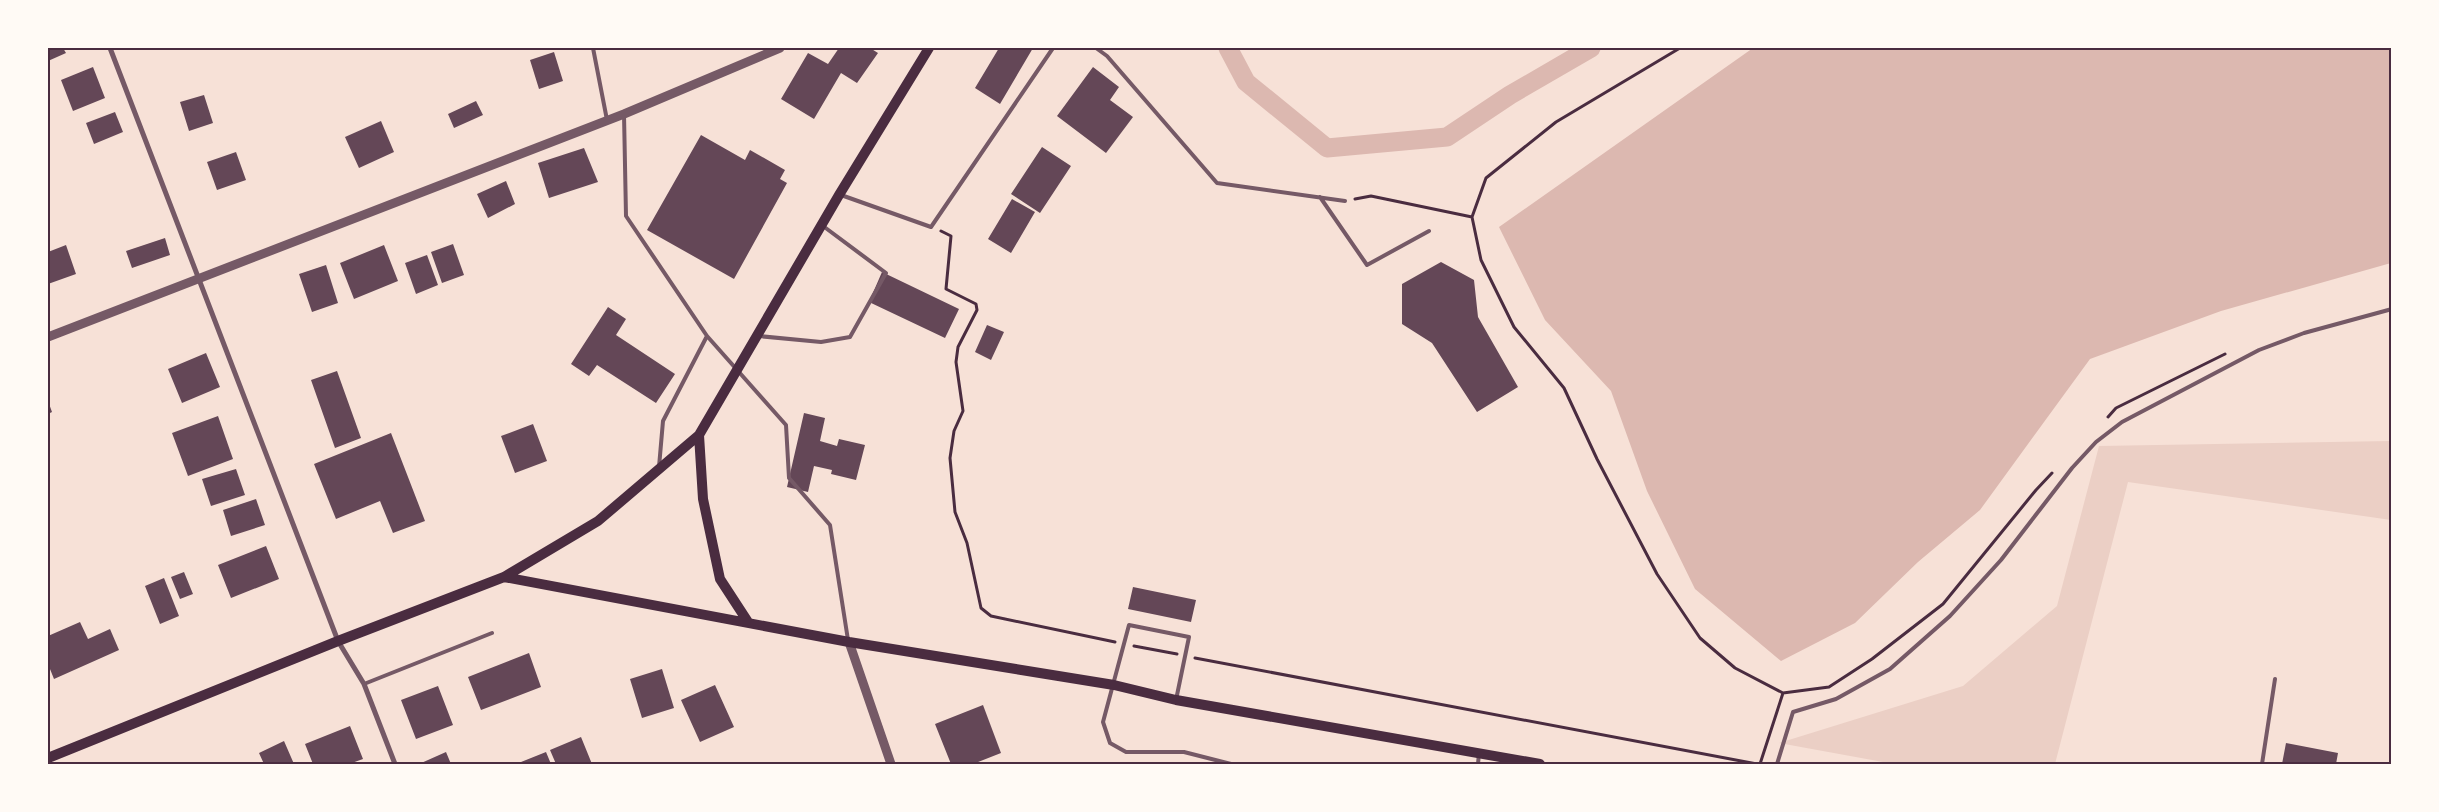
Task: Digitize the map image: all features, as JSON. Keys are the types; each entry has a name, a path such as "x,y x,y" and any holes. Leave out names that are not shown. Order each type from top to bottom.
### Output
{"main road":[{"path":"52,759 338,641 504,577 598,520 699,435 735,370 821,225 929,48"},
{"path":"699,435 703,498 720,578 748,622"},
{"path":"504,577 849,642 1114,685 1176,700 1540,764"}],"street":[{"path":"110,48 338,641 364,684 395,764"},
{"path":"48,337 624,114 780,48"},
{"path":"849,642 891,764"}],"lane":[{"path":"593,48 606,120"},
{"path":"839,195 931,227 1053,48"},
{"path":"1096,48 1107,56 1217,183 1345,201"},
{"path":"624,114 626,216 707,336 735,370 786,425 789,478 830,525 849,642"},
{"path":"1320,197 1367,265 1429,230"},
{"path":"756,336 821,342 850,337 886,273 821,225"},
{"path":"1777,764 1793,712 1836,699 1890,669 1950,616 2001,560 2072,468 2096,442 2122,422 2259,350 2304,333 2392,309"},
{"path":"659,469 663,421 707,336"},
{"path":"1176,700 1189,637 1129,625 1103,722 1110,743 1126,752 1184,752 1231,764"},
{"path":"364,684 492,633"},
{"path":"2262,764 2276,679"},
{"path":"1478,764 1479,754"}],"path":[{"path":"931,227 951,236 946,289 976,304 977,310 958,347 956,362 963,411 954,431 950,458 955,512 967,543 981,608 992,616 1185,656 1758,764 1783,693 1735,668 1700,638 1657,574 1597,459 1564,388 1514,327 1481,260 1472,217 1486,178 1556,122 1680,48"},
{"path":"1345,201 1371,196 1472,217"}],"shaded area":[{"path":"1753,48 2391,48 2391,263 2221,311 2090,359 1980,510 1918,562 1855,623 1781,661 1695,589 1647,491 1611,391 1545,320 1499,227"},
{"path":"2391,441 2391,520 2128,482 2055,764 1894,764 1779,743 1963,686 2057,606 2099,446"}],"building":[{"path":"48,48 63,48 66,53 48,61"},
{"path":"839,48 870,48 878,53 857,83 841,73 814,119 781,99 808,53 828,64"},
{"path":"999,48 1033,48 1000,104 975,88"},
{"path":"554,52 563,81 539,89 530,60"},
{"path":"93,67 105,98 73,111 61,80"},
{"path":"1093,67 1119,87 1110,100 1133,117 1106,153 1057,116"},
{"path":"204,95 213,123 189,131 180,102"},
{"path":"476,101 483,115 454,128 448,114"},
{"path":"115,112 123,132 94,144 86,123"},
{"path":"381,121 394,152 359,168 345,137"},
{"path":"701,135 745,160 750,150 785,170 780,179 787,183 734,279 647,230"},
{"path":"1042,147 1071,166 1040,213 1011,194"},
{"path":"584,148 598,182 549,198 538,163"},
{"path":"236,152 246,180 217,190 207,162"},
{"path":"506,181 515,204 488,218 477,194"},
{"path":"1012,199 1035,212 1011,253 988,239"},
{"path":"165,238 170,255 132,268 126,251"},
{"path":"453,244 464,275 442,283 431,252"},
{"path":"66,245 76,274 48,284 48,252"},
{"path":"384,245 398,281 354,299 340,263"},
{"path":"427,255 438,285 416,294 405,263"},
{"path":"1441,262 1474,280 1478,317 1518,387 1477,412 1432,343 1402,324 1402,284"},
{"path":"326,265 338,303 312,312 299,274"},
{"path":"882,272 959,309 945,338 869,302"},
{"path":"608,307 626,319 616,335 675,374 656,403 597,365 589,376 571,364"},
{"path":"987,325 1004,332 991,360 975,352"},
{"path":"206,353 220,387 182,403 168,369"},
{"path":"337,371 361,438 335,448 311,380"},
{"path":"48,401 52,412 48,414"},
{"path":"804,413 825,418 820,441 837,446 839,439 865,445 856,480 831,474 832,470 814,466 808,492 787,487"},
{"path":"218,416 233,459 188,476 172,433"},
{"path":"533,424 547,461 515,473 501,436"},
{"path":"391,433 425,521 393,533 380,501 336,519 314,464"},
{"path":"236,469 245,495 211,506 202,479"},
{"path":"256,499 265,525 231,536 223,510"},
{"path":"266,546 279,579 231,598 218,565"},
{"path":"184,572 193,594 180,599 171,577"},
{"path":"164,578 179,616 160,624 145,586"},
{"path":"1133,587 1196,600 1191,622 1128,609"},
{"path":"80,622 88,639 110,629 119,650 54,679 48,664 48,636"},
{"path":"529,653 541,687 481,710 468,677"},
{"path":"662,669 674,708 642,718 630,679"},
{"path":"715,685 734,727 700,742 681,700"},
{"path":"438,686 453,725 416,739 401,700"},
{"path":"983,705 1001,753 973,764 951,764 935,724"},
{"path":"350,726 363,759 349,764 313,764 305,744"},
{"path":"581,737 592,764 556,764 550,750"},
{"path":"284,741 294,764 264,764 259,753"},
{"path":"2286,743 2338,753 2336,764 2282,764"},
{"path":"446,752 451,764 419,764"},
{"path":"546,752 551,764 516,764"}],"waterway":[{"path":"1228,48 1246,82 1327,148 1447,137 1510,95 1591,48"}]}
